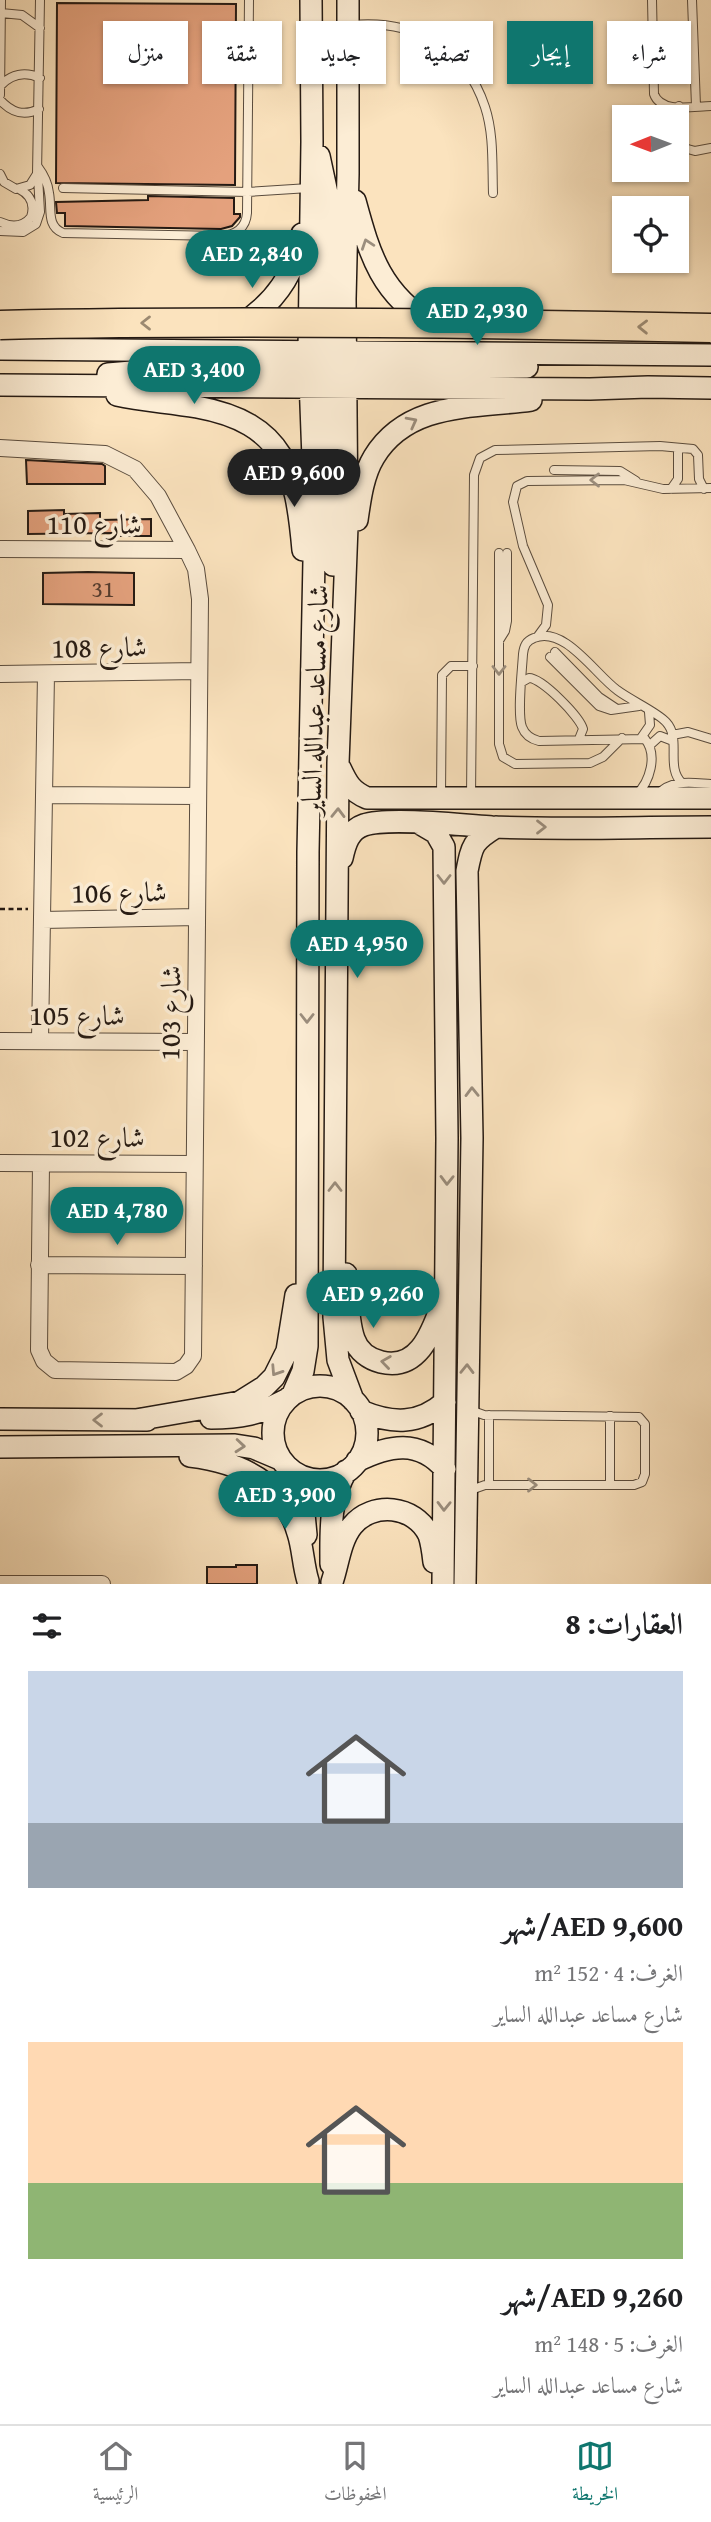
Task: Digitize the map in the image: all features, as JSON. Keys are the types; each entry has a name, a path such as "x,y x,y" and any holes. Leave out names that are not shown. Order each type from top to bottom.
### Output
{"highway":[{"path":"0,326 143,322 419,322 711,328"}],"street":[{"name":"شارع مساعد عبدالله الساير","path":"311,0 312,189 346,566 338,763 335,1345 341,1374 357,1406"},
{"name":"شارع مساعد عبدالله الساير","path":"348,0 348,21"},
{"name":"شارع مساعد عبدالله الساير","path":"289,1397 303,1371 307,1346 311,632 315,512 348,174 348,84"},
{"path":"312,142 323,169 328,198 328,369 334,576 342,638"},
{"path":"348,174 367,245 376,267 405,304 443,331 511,353"},
{"path":"151,349 220,334 239,326 272,301 284,285 300,247 312,189"},
{"path":"0,349 151,349 328,369 590,389 711,388"},
{"path":"328,369 511,353 711,355"},
{"path":"70,384 103,375 145,369 533,367 612,354"},
{"path":"0,385 70,384 124,397 226,413 262,433 276,448 295,485 311,632"},
{"path":"346,566 364,480 373,458 388,438 405,424 448,408 517,402 590,389"},
{"name":"شارع 103","path":"0,448 105,454 135,469 158,496 196,569 200,599 193,1356 186,1366 176,1372 55,1370 44,1361 39,1350 41,1164"},
{"name":"شارع 110","path":"0,549 187,550"},
{"name":"شارع 108","path":"0,674 198,671"},
{"path":"40,1040 46,674"},
{"path":"338,763 354,793 367,798 711,798"},
{"path":"44,795 198,796"},
{"path":"393,822 390,810 394,798"},
{"path":"337,877 345,842 352,832 365,824 393,822 496,827 711,827"},
{"path":"419,823 436,833 444,847 447,1138 441,1584"},
{"path":"465,1584 472,1138 467,871 472,847 479,837 496,827"},
{"name":"شارع 106","path":"42,914 197,917"},
{"name":"شارع 105","path":"0,1041 196,1042"},
{"path":"447,1138 452,1131 459,1129 467,1131 472,1138"},
{"name":"شارع 102","path":"0,1163 194,1164"},
{"path":"145,1420 240,1402 259,1391 274,1377 291,1336 306,1209"},
{"path":"334,1237 345,1270 354,1340 362,1352 375,1361 395,1365 407,1362 417,1354 433,1331 442,1305 446,1278"},
{"path":"39,1265 194,1266"},
{"path":"0,1419 145,1420 248,1416 267,1410 304,1388 317,1386 342,1392 357,1406 386,1420 424,1417 445,1402"},
{"path":"289,1397 277,1413 273,1429 274,1444 287,1465 305,1518 308,1582"},
{"path":"332,1583 332,1506 351,1466 363,1450 366,1437 365,1424 357,1406"},
{"path":"145,1420 159,1429 159,1440 146,1446"},
{"path":"146,1446 230,1463 265,1482 283,1502 296,1525 308,1582"},
{"path":"0,1447 244,1446 263,1451 306,1478 320,1480 334,1478 351,1466 383,1451 414,1448 436,1459 444,1469"},
{"path":"332,1583 351,1528 373,1511 392,1509 410,1515 424,1527 432,1544 441,1584"},
{"path":"0,1584 102,1584"}],"lane":[{"path":"1,0 0,97 11,110 20,113 39,109"},
{"path":"0,231 23,232 36,224 40,212 40,0"},
{"path":"38,170 46,180 52,225 63,233 228,235 240,230 247,219 249,0"},
{"path":"652,0 655,97 664,105"},
{"path":"692,0 696,106"},
{"path":"1,13 22,15 40,28"},
{"path":"386,25 422,34 444,47 462,65 476,86 486,109 492,157 492,193"},
{"path":"0,86 7,79 21,74 40,78"},
{"path":"690,106 711,106"},
{"path":"690,149 711,148"},
{"path":"16,188 30,186 38,170"},
{"path":"0,174 4,181 26,193 32,201 31,217 18,225 0,222"},
{"path":"63,188 247,192 312,189"},
{"path":"471,798 475,469 480,458 495,450 651,446 693,449 697,453 699,479 707,489"},
{"path":"671,489 678,479 678,447"},
{"path":"554,470 620,471 638,482"},
{"path":"538,636 546,625 548,605 523,547 513,502 514,491 527,481 624,480 657,488 707,489"},
{"path":"503,553 507,621 505,631 499,639 499,749 506,760 515,764 590,763 603,757 622,738"},
{"path":"650,745 641,738 539,741 527,735 521,724 524,646 530,639 538,636 549,635 565,641 600,677 639,706 664,720 673,738 674,771 682,783"},
{"path":"552,654 599,697 617,709 639,706"},
{"path":"441,798 442,676 451,666 472,666"},
{"path":"522,682 529,678 539,680 579,719 583,729 579,740"},
{"path":"641,738 650,725 649,712"},
{"path":"634,797 649,779 650,745 660,736 673,738 688,732 711,739"},
{"path":"656,797 667,787 682,783 711,784"},
{"path":"466,1406 474,1413 489,1415 639,1417 644,1421 646,1470 644,1478 638,1484 489,1485 477,1486 466,1492"},
{"path":"489,1415 489,1485"},
{"path":"610,1416 610,1485"}],"path":[{"path":"0,909 42,914"}],"building":[{"path":"57,3 236,4 236,21 202,21 202,84 236,84 235,185 56,183"},
{"path":"148,196 234,198 234,214 240,214 240,217 232,226 221,229 65,226 65,213 57,213 56,202 148,200"},
{"path":"26,460 102,464 105,466 105,484 27,484"},
{"path":"64,510 64,514 100,513 100,520 151,519 151,536 112,536 112,533 28,534 28,511"},
{"path":"43,573 134,573 134,605 43,604"},
{"path":"257,1565 257,1584 207,1584 207,1567"}]}
